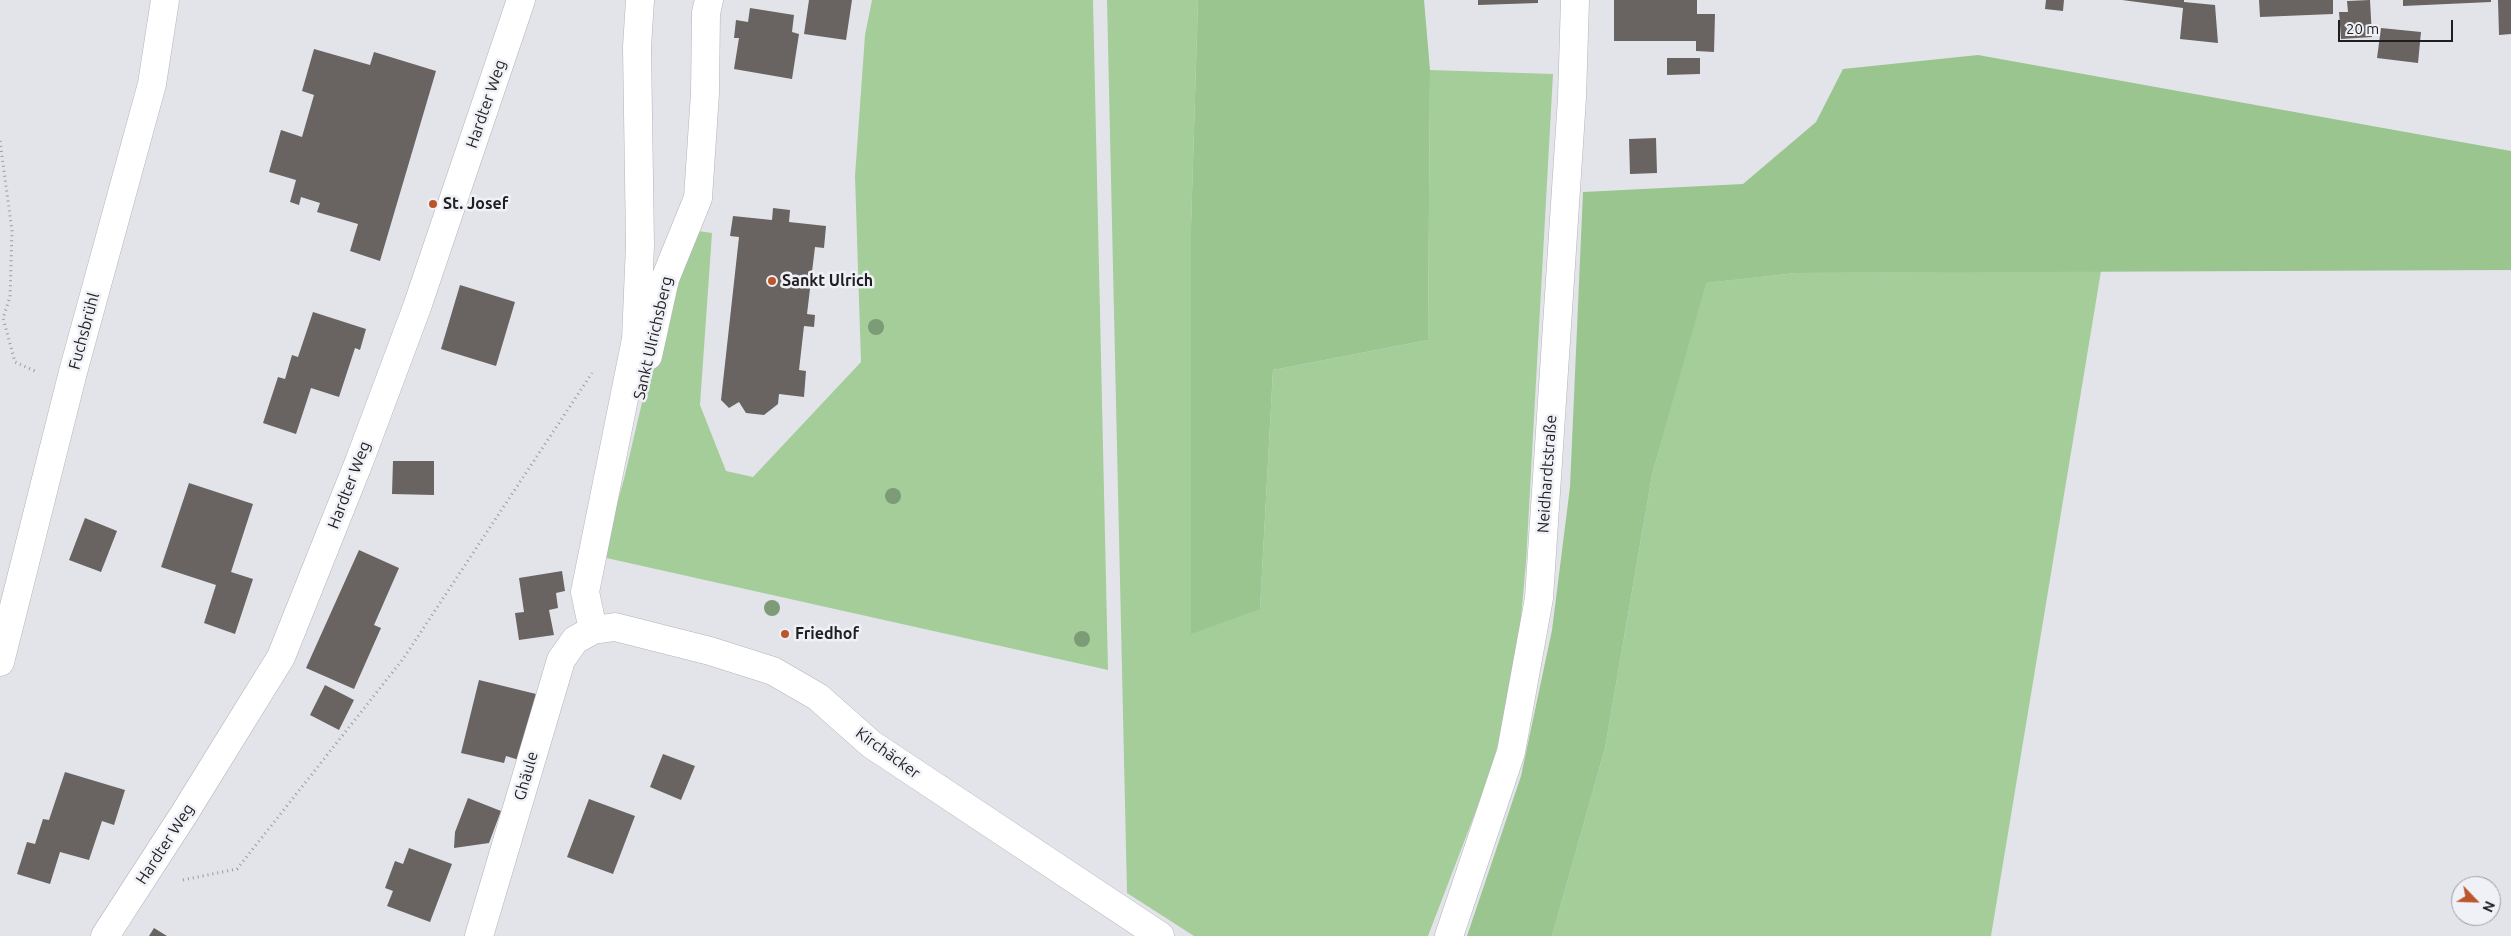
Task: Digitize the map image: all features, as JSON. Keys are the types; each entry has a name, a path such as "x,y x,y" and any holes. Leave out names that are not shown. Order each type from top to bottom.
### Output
{"street":[{"name":"Fuchsbrühl","path":"0,662 73,372 152,84 165,0"},
{"name":"Hardter Weg","path":"105,936 281,657 359,462 417,307 521,0"},
{"name":"Sankt Ulrichsberg","path":"594,630 584,592 626,399 636,339 640,245 637,47 640,0"},
{"name":"Sankt Ulrichsberg","path":"598,525 629,447 665,279 698,198 705,93 706,13 709,0"},
{"name":"Neidhardtstraße","path":"1449,936 1511,752 1538,598 1572,98 1575,0"},
{"name":"Kirchäcker","path":"594,630 614,627 635,631 773,671 818,697 871,744 1160,936"},
{"name":"Ghäule","path":"479,936 560,660 575,640 594,630"}],"path":[{"path":"0,141 12,231 10,298 2,318 15,362 50,378 73,372"},
{"path":"146,873 174,882 237,869 403,659 594,371"}],"green space":[{"path":"872,0 1093,0 1108,670 602,557 624,479 653,356 691,230 712,233 700,405 726,471 753,477 861,362 855,176 865,35"},
{"path":"1107,0 1198,0 1191,227 1260,609 1273,370 1428,340 1430,70 1553,74 1526,562 1519,641 1505,723 1482,795 1428,936 1194,936 1127,893"},
{"path":"1198,0 1424,0 1430,70 1428,340 1273,370 1260,609 1191,634 1191,227"},
{"path":"1978,55 2511,151 2511,270 1796,273 1706,283 1652,475 1605,748 1552,936 1467,936 1521,776 1552,630 1570,487 1583,192 1743,184 1816,122 1843,69"},
{"path":"2101,271 1991,936 1552,936 1605,748 1652,475 1705,283 1796,273"}],"building":[{"path":"809,0 852,0 846,40 804,34"},
{"path":"1478,0 1538,0 1538,3 1478,5"},
{"path":"1614,0 1697,0 1697,14 1715,14 1714,52 1696,51 1696,41 1614,41"},
{"path":"2046,0 2064,0 2063,11 2045,9"},
{"path":"2122,0 2184,0 2184,2 2215,5 2218,43 2180,39 2183,8"},
{"path":"2259,0 2333,0 2333,14 2260,17"},
{"path":"2370,0 2372,37 2341,39 2339,12 2348,12 2347,1"},
{"path":"2403,0 2491,0 2491,2 2403,6"},
{"path":"2498,0 2511,0 2511,34 2499,35"},
{"path":"750,8 794,15 792,32 799,34 792,79 734,69 739,38 734,38 736,20 748,22"},
{"path":"2381,28 2421,32 2418,63 2377,58"},
{"path":"314,49 370,65 374,52 436,71 380,261 350,251 358,224 317,212 320,203 301,197 299,205 290,202 296,180 269,172 281,130 302,137 314,95 302,91"},
{"path":"1667,58 1700,58 1700,74 1667,75"},
{"path":"1656,138 1657,173 1630,174 1629,139"},
{"name":"Sankt Ulrich","path":"773,208 790,210 789,222 826,226 824,248 815,247 807,314 815,315 814,327 804,326 799,370 806,371 804,397 779,394 778,404 764,415 746,413 739,402 729,408 721,400 739,237 730,236 733,216 772,220"},
{"path":"460,285 515,302 496,366 441,349"},
{"path":"313,312 366,329 360,350 355,348 339,397 311,388 296,434 263,423 278,377 285,379 292,355 298,357"},
{"path":"393,461 434,461 434,495 392,494"},
{"path":"189,483 253,504 231,572 253,579 235,634 204,623 216,585 161,567"},
{"path":"85,518 117,531 101,572 69,560"},
{"path":"359,550 399,568 374,625 381,628 354,689 306,668"},
{"path":"562,571 565,591 556,593 558,608 549,610 554,635 519,640 515,613 524,612 519,578"},
{"path":"479,680 536,694 519,760 506,756 504,763 461,753"},
{"path":"325,685 354,700 339,730 310,715"},
{"path":"663,754 695,766 681,800 650,787"},
{"path":"65,772 125,790 114,825 102,821 89,860 60,852 50,884 17,874 27,842 35,844 43,819 49,820"},
{"path":"468,798 501,811 489,843 454,848 455,832"},
{"path":"589,799 635,816 613,874 567,857"},
{"path":"409,848 452,864 430,922 387,906 393,891 385,888 395,861 403,864"},
{"path":"154,928 167,936 149,936"}],"place":[{"name":"St. Josef","path":"433,204"},
{"name":"Sankt Ulrich","path":"772,281"},
{"name":"Friedhof","path":"785,634"}]}
